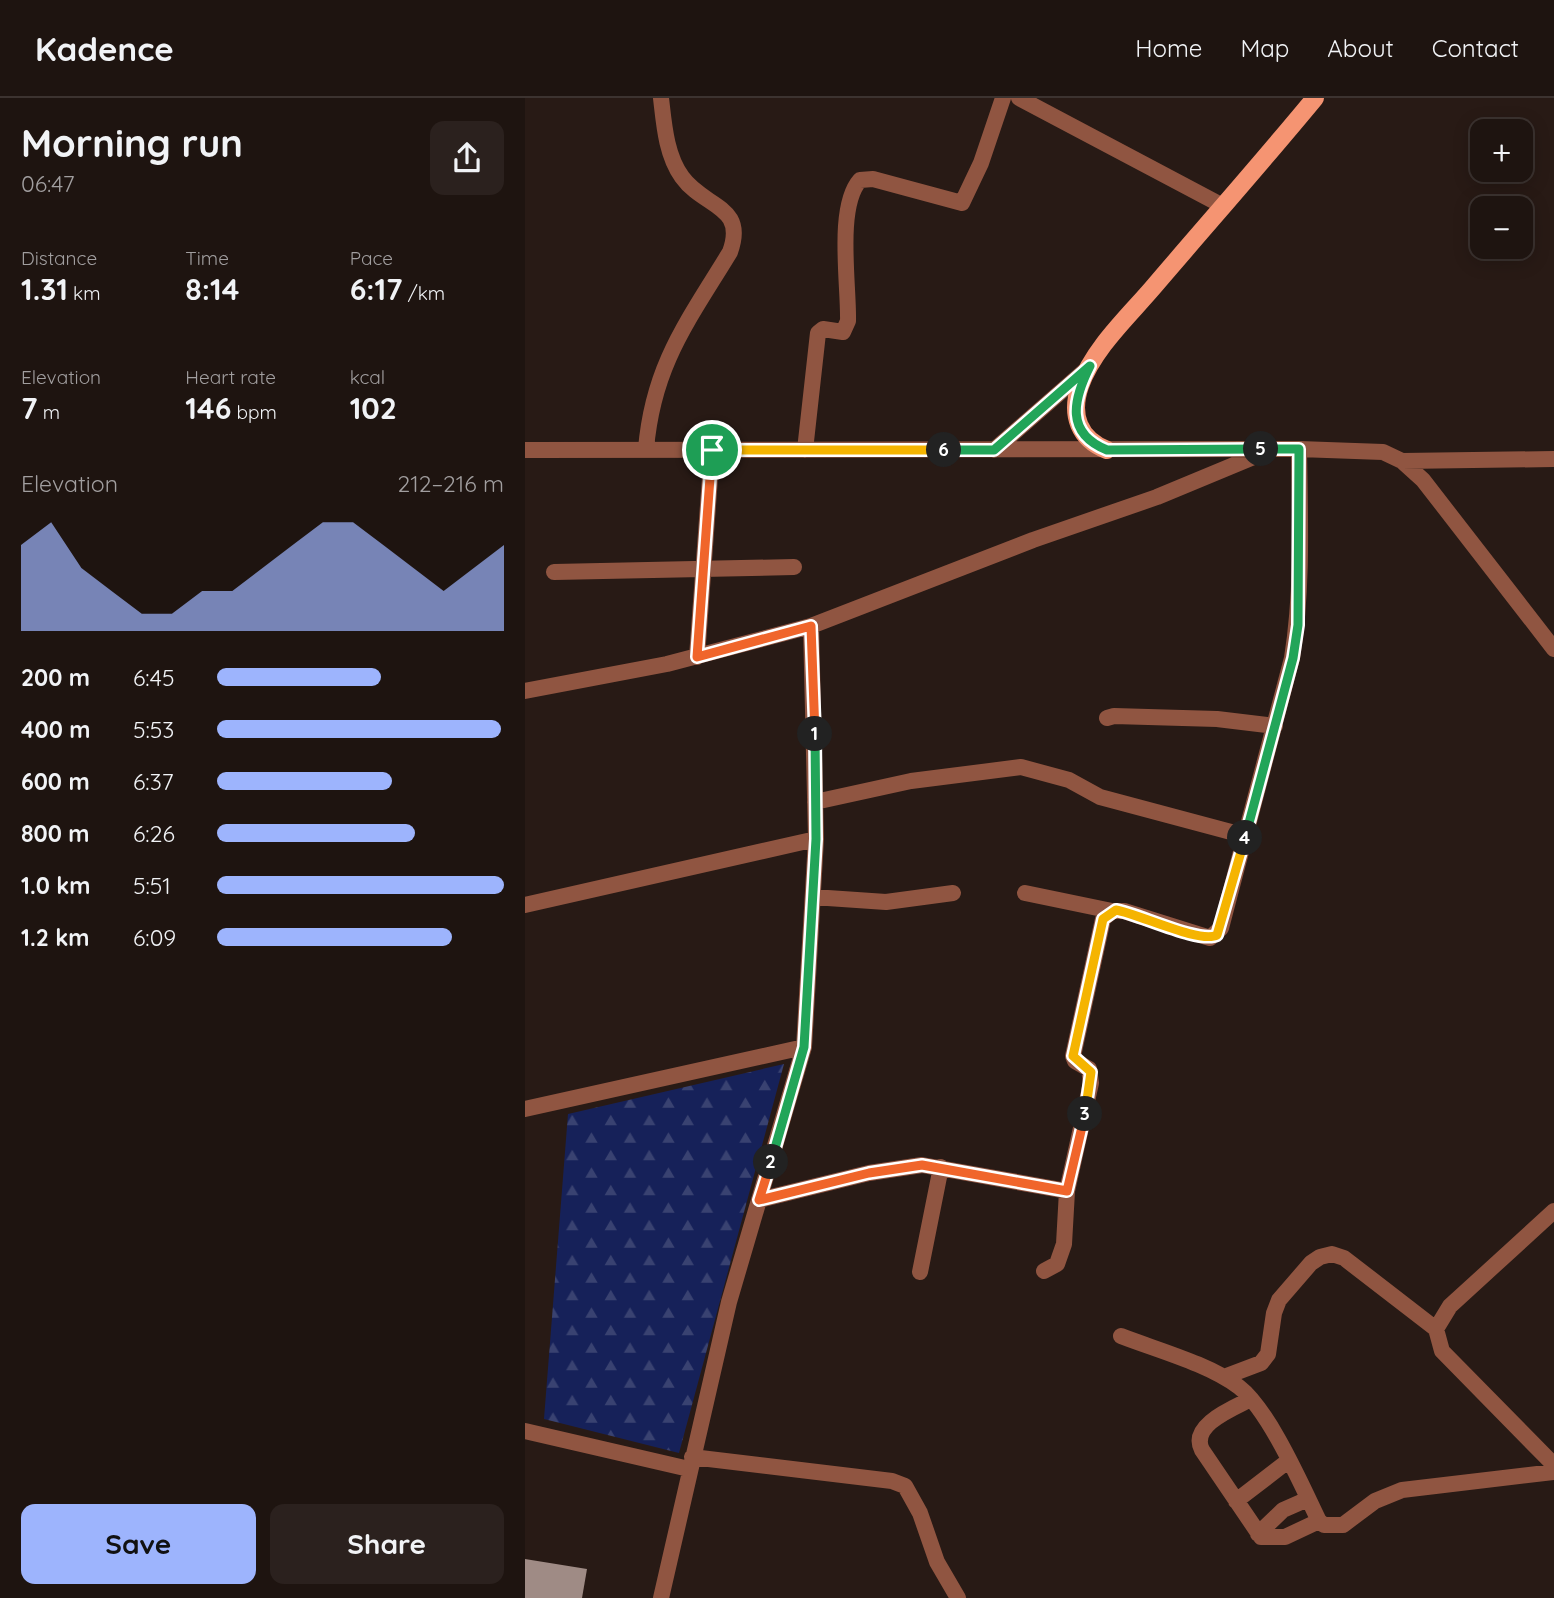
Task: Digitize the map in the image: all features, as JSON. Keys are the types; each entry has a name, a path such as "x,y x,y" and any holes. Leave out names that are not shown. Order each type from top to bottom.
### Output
{"main road":[{"path":"1107,450 1087,439 1076,414 1081,385 1090,366 1315,98"}],"street":[{"path":"646,449 649,419 659,376 730,252 736,229 729,215 698,194 679,171 669,148 660,98"},
{"path":"805,450 818,334 823,329 840,333 847,327 848,210 855,186 860,180 873,179 962,203 981,163 1003,98"},
{"path":"1019,98 1223,206"},
{"path":"994,450 1090,366"},
{"path":"525,691 697,657 811,626 1033,540 1157,497 1273,449"},
{"path":"1025,893 1144,916 1202,938 1217,935 1275,726 1298,625 1299,449"},
{"path":"525,450 1360,449 1383,452 1402,461 1423,480 1554,649"},
{"path":"697,657 712,450"},
{"path":"1402,461 1554,459"},
{"path":"554,572 794,566"},
{"path":"661,1598 729,1302 804,1047 816,839 811,626"},
{"path":"1107,718 1217,719 1275,726"},
{"path":"815,802 911,780 1021,767 1069,780 1100,797 1246,836"},
{"path":"525,905 816,839"},
{"path":"813,897 886,902 953,893"},
{"path":"1044,1271 1057,1264 1061,1256 1067,1191 1091,1083 1089,1069 1075,1061 1073,1053 1101,928 1107,914 1112,911"},
{"path":"525,1109 804,1047"},
{"path":"759,1200 880,1171 922,1165 1067,1191"},
{"path":"920,1272 941,1167"},
{"path":"1436,1329 1450,1306 1554,1211"},
{"path":"1223,1377 1261,1363 1268,1354 1274,1313 1279,1300 1320,1257 1332,1254 1344,1258 1436,1329 1442,1351 1554,1465"},
{"path":"1121,1336 1223,1377 1251,1399 1288,1461 1319,1521 1324,1525 1343,1525 1387,1494 1402,1490 1554,1472"},
{"path":"1251,1399 1221,1415 1198,1437 1202,1450 1258,1534 1266,1539 1285,1537 1319,1521"},
{"path":"525,1431 691,1463 892,1481 905,1486 916,1505 937,1562 958,1598"},
{"path":"1235,1501 1288,1461"},
{"path":"1258,1534 1283,1510 1308,1499"}],"green space":[{"path":"784,1064 679,1453 544,1419 568,1114"}],"building":[{"path":"525,1559 587,1569 582,1598 525,1598"}],"route":[{"path":"1090,366 1077,398 1076,414 1080,429 1094,445 1107,450 1299,449 1300,564 1298,625 1293,658 1221,928 1217,935 1210,939 1124,911 1112,911 1103,919 1073,1053 1073,1059 1084,1064 1091,1072 1091,1083 1067,1191 941,1167 915,1165 869,1173 759,1200 804,1047 816,839 811,626 697,657 712,450 994,450 1090,366"}]}
